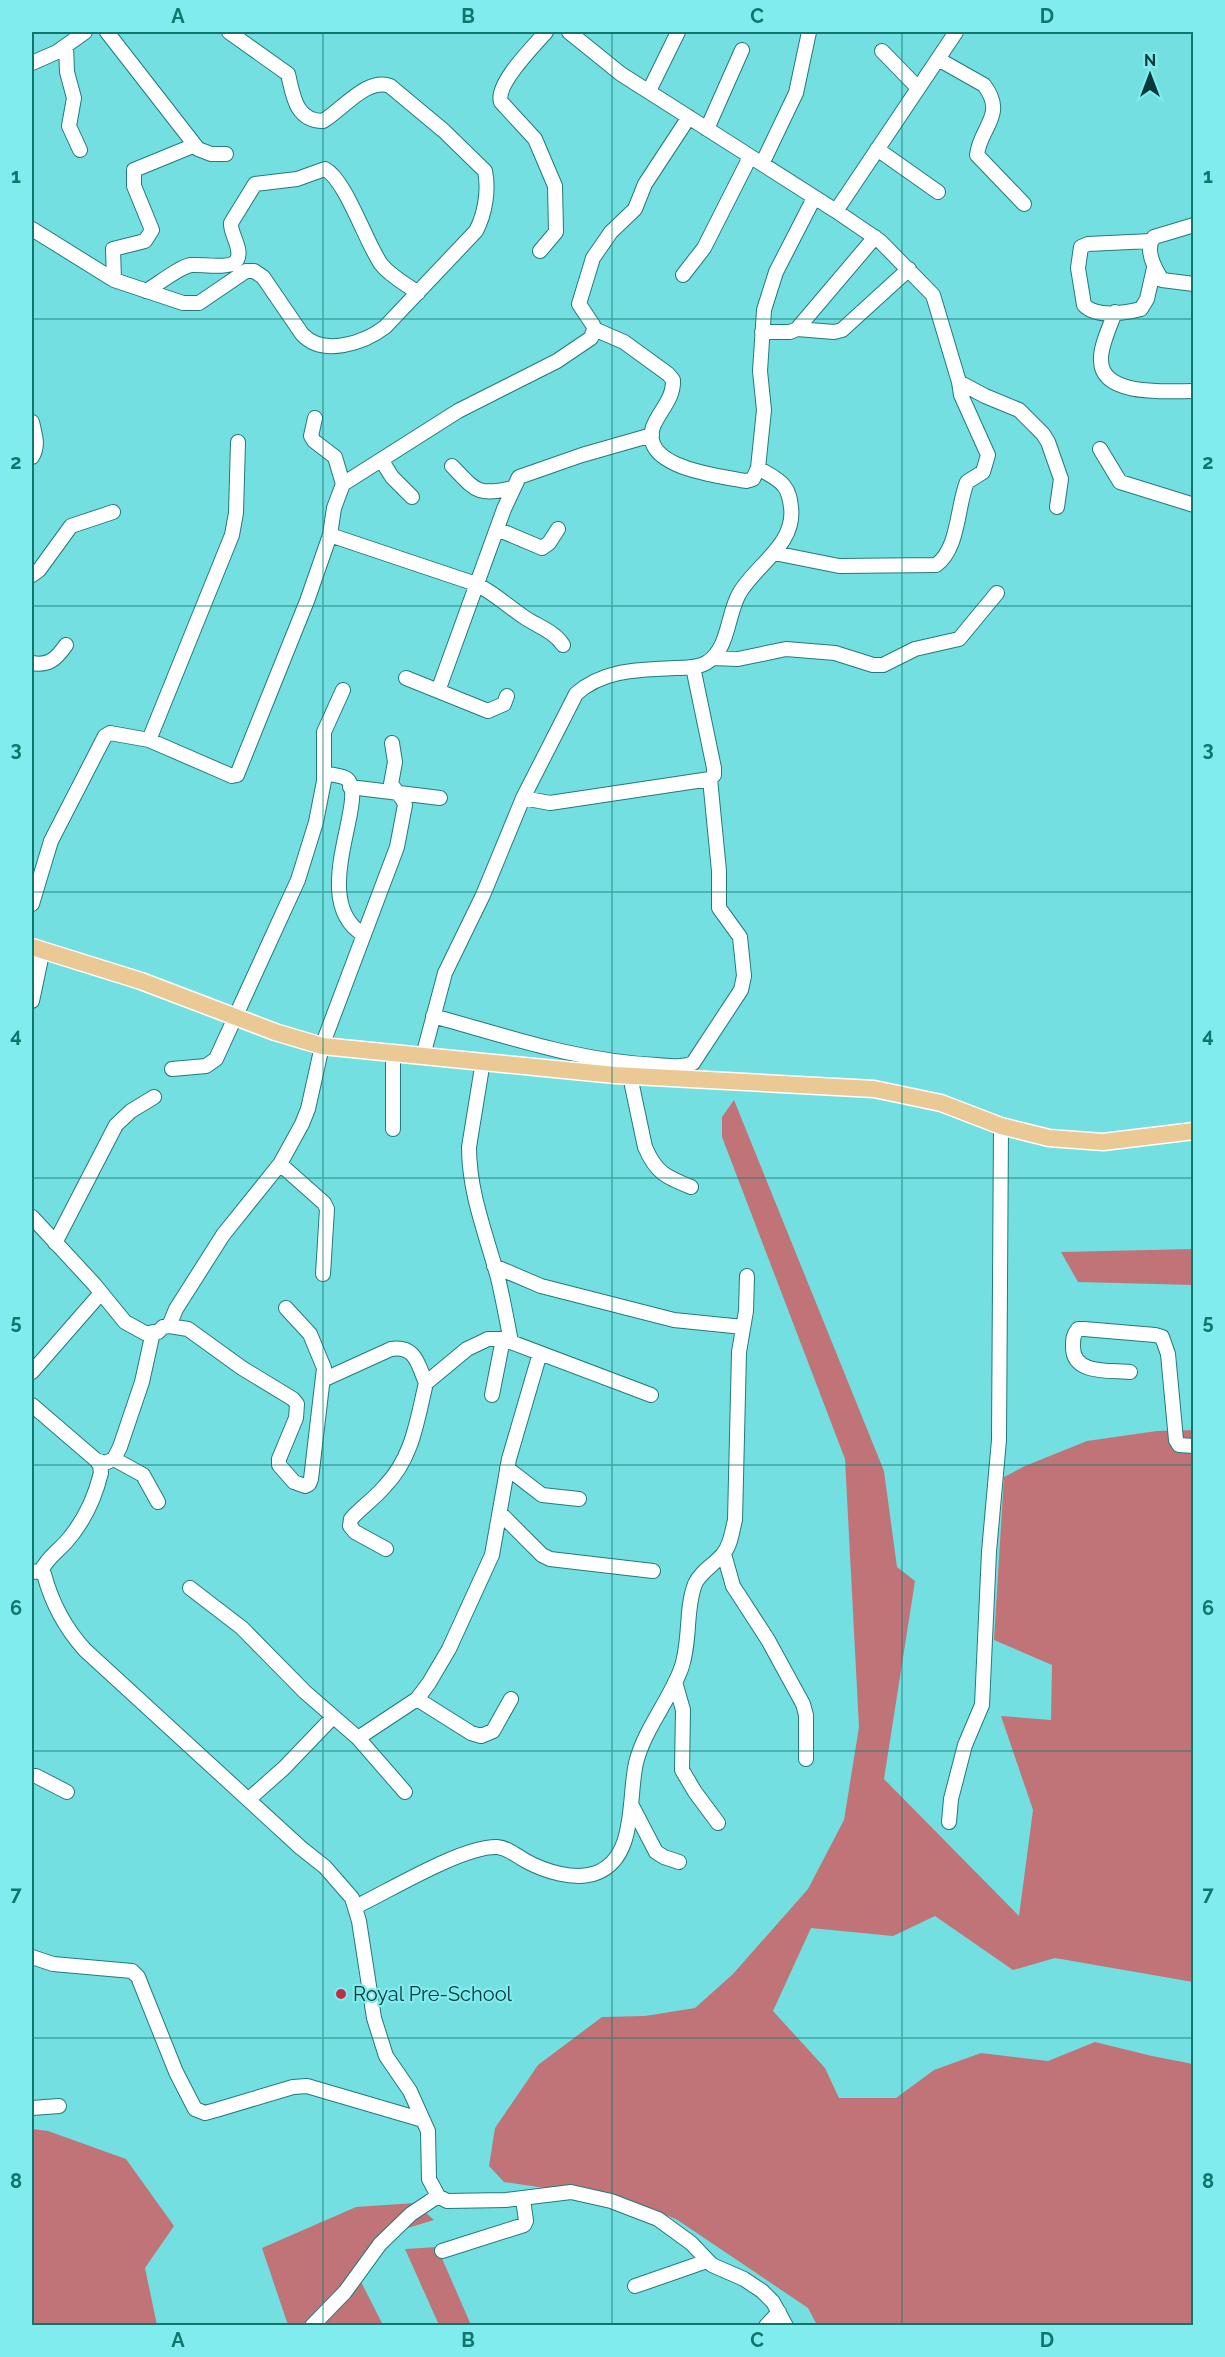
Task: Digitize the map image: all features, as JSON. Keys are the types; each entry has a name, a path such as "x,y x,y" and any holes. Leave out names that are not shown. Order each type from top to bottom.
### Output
{"main road":[{"path":"37,948 156,986 275,1032 322,1046 630,1076 873,1089 941,1103 1001,1126 1049,1138 1103,1142 1194,1131"}],"street":[{"path":"32,63 66,46 85,32"},
{"path":"107,32 195,145 204,152 226,154"},
{"path":"32,229 114,280 183,303 199,303 246,271 255,271 263,277 308,341 316,345 342,346 376,334 385,327 476,231 480,223 487,186 485,171 439,127 390,87 383,84 369,87 323,122 315,122 308,118 294,102 288,74 229,32"},
{"path":"540,251 556,232 555,186 535,139 501,102 499,96 503,84 546,32"},
{"path":"568,32 621,74 875,237 933,295 961,395 988,455 983,472 966,482 955,533 941,562 931,566 839,566 774,553"},
{"path":"649,91 678,32"},
{"path":"683,275 704,248 796,93 809,32"},
{"path":"836,211 956,32"},
{"path":"66,46 67,72 74,98 69,126 80,150"},
{"path":"708,129 742,50"},
{"path":"882,51 918,88"},
{"path":"938,59 984,85 989,92 993,117 977,155 1024,204"},
{"path":"689,117 645,184 635,209 611,232 593,258 579,304 594,329 624,342 673,380 671,396 653,427 653,445 658,454 697,471 746,481 753,479 758,468 764,410 760,371 764,310 776,272 814,198"},
{"path":"114,280 113,249 145,241 152,230 134,186 134,170 195,145"},
{"path":"877,149 938,192"},
{"path":"146,291 190,265 234,263 238,252 231,223 255,184 297,179 325,169 332,175 353,207 382,265 418,292"},
{"path":"1151,241 1154,268 1145,304 1141,309 1095,312 1083,305 1078,268 1081,247 1088,244 1151,241 1154,237 1194,225"},
{"path":"762,332 790,332 797,329 875,237"},
{"path":"1154,268 1166,282 1194,284"},
{"path":"797,329 834,332 842,330 909,269"},
{"path":"1115,312 1101,362 1108,378 1118,385 1132,388 1194,391"},
{"path":"343,484 458,411 562,358 591,338 594,329"},
{"path":"959,382 1019,410 1043,434 1061,479 1057,507"},
{"path":"32,904 51,841 105,736 110,733 149,740 225,775 237,774 307,601 330,535 334,508 343,484 335,458 311,436 315,418"},
{"path":"32,422 36,448 32,457"},
{"path":"438,691 497,529 513,488 522,475 652,435"},
{"path":"149,740 232,535 236,513 238,442"},
{"path":"1100,449 1120,482 1194,506"},
{"path":"382,461 392,477 412,497"},
{"path":"452,465 478,490 491,493 513,488"},
{"path":"423,1056 445,973 483,895 509,827 576,694 590,682 630,670 693,667 705,664 713,658 719,650 739,593 774,553 789,530 792,522 789,495 784,486 758,468"},
{"path":"32,575 39,570 71,526 113,512"},
{"path":"497,529 542,548 558,529"},
{"path":"330,535 476,584 492,592 523,616 555,635 563,645"},
{"path":"713,658 738,659 786,649 835,653 873,665 882,665 915,649 959,639 997,593"},
{"path":"32,663 54,661 66,645"},
{"path":"523,798 550,803 710,779 714,775 714,768 693,667"},
{"path":"406,678 488,711 504,704 507,696"},
{"path":"172,1069 211,1064 216,1059 298,880 318,813 324,773 324,732 343,690"},
{"path":"169,1326 176,1309 224,1235 280,1164 308,1109 322,1046 397,847 405,805 391,784 395,762 392,743"},
{"path":"324,773 345,778 350,787 353,805 342,848 341,902 347,921 364,935"},
{"path":"433,1016 544,1046 624,1063 682,1066 693,1063 741,990 743,983 740,937 719,908 719,871 710,779"},
{"path":"350,787 440,798"},
{"path":"32,1001 37,948"},
{"path":"393,1053 393,1129"},
{"path":"483,1061 469,1147 469,1160 476,1207 494,1266 507,1340 492,1395"},
{"path":"630,1076 645,1147 650,1157 665,1176 691,1187"},
{"path":"55,1243 116,1125 131,1111 154,1098"},
{"path":"948,1822 951,1799 965,1745 982,1705 988,1552 999,1440 1001,1126"},
{"path":"280,1164 324,1203 327,1209 323,1274"},
{"path":"32,1217 125,1322 145,1333 169,1326 189,1329 242,1368 297,1404 296,1418 279,1459 279,1465 294,1482 305,1486 311,1479 325,1379 323,1361 310,1334 286,1308"},
{"path":"494,1266 541,1286 675,1320 743,1327"},
{"path":"355,1907 455,1857 482,1849 498,1847 544,1868 571,1875 595,1874 612,1863 617,1855 627,1831 636,1763 675,1682 687,1649 692,1597 696,1581 729,1546 735,1520 739,1352 747,1276"},
{"path":"32,1372 101,1293"},
{"path":"1130,1372 1089,1369 1081,1365 1073,1353 1073,1335 1078,1329 1084,1329 1162,1337 1168,1354 1176,1440 1179,1444 1194,1446"},
{"path":"96,1460 105,1463 114,1459 120,1447 142,1382 153,1332"},
{"path":"426,1383 467,1349 488,1339 507,1340 651,1395"},
{"path":"325,1379 401,1347 413,1355 426,1383 410,1450 386,1486 351,1519 350,1526 354,1532 386,1550"},
{"path":"358,1738 412,1702 429,1683 449,1650 482,1581 492,1555 507,1468 540,1353"},
{"path":"32,1405 96,1460 100,1465 101,1473 82,1521 64,1544 36,1571 66,1628 85,1650 301,1848 325,1867 352,1898 359,1921 374,2018 386,2056 410,2091 423,2120 430,2143 429,2179 438,2196 447,2201 523,2199 571,2192 610,2201 658,2219 692,2243 712,2265 744,2279 762,2291 773,2302 786,2325"},
{"path":"114,1459 139,1471 158,1502"},
{"path":"507,1468 542,1496 579,1499"},
{"path":"500,1514 542,1555 550,1559 653,1571"},
{"path":"723,1554 734,1586 801,1698 806,1715 806,1759"},
{"path":"190,1588 242,1628 333,1718 358,1738 405,1792"},
{"path":"675,1682 683,1710 682,1770 718,1823"},
{"path":"412,1702 481,1736 493,1731 511,1699"},
{"path":"249,1800 333,1718"},
{"path":"32,1776 67,1792"},
{"path":"630,1804 656,1852 679,1862"},
{"path":"32,1957 53,1964 132,1971 138,1977 176,2072 195,2109 205,2112 216,2110 293,2087 307,2086 423,2120"},
{"path":"32,2108 58,2106"},
{"path":"312,2325 345,2292 380,2244 411,2214 438,2196"},
{"path":"442,2251 524,2225 526,2221 523,2199"},
{"path":"635,2286 707,2261"},
{"path":"766,2325 779,2312"}],"shaded area":[{"path":"734,1100 884,1471 897,1567 915,1581 884,1779 1019,1916 1033,1810 1001,1716 1051,1720 1052,1665 994,1640 1004,1477 1087,1441 1157,1431 1193,1430 1193,1982 1055,1958 1013,1970 935,1916 893,1936 811,1928 773,2011 825,2068 839,2098 896,2098 934,2070 981,2053 1048,2061 1095,2042 1193,2064 1193,2325 817,2325 808,2308 676,2219 626,2200 504,2182 489,2166 495,2128 538,2065 602,2017 645,2016 695,2008 733,1974 808,1889 844,1820 859,1727 845,1459 722,1137 722,1117"},
{"path":"1193,1249 1193,1285 1078,1282 1061,1252"},
{"path":"32,2129 48,2131 126,2159 174,2226 145,2268 157,2325 32,2325"},
{"path":"415,2203 434,2220 391,2233 356,2272 383,2325 288,2325 262,2248 356,2207"},
{"path":"437,2247 471,2325 439,2325 405,2249"}],"place":[{"name":"Royal Pre-School","path":"341,1994"}]}
